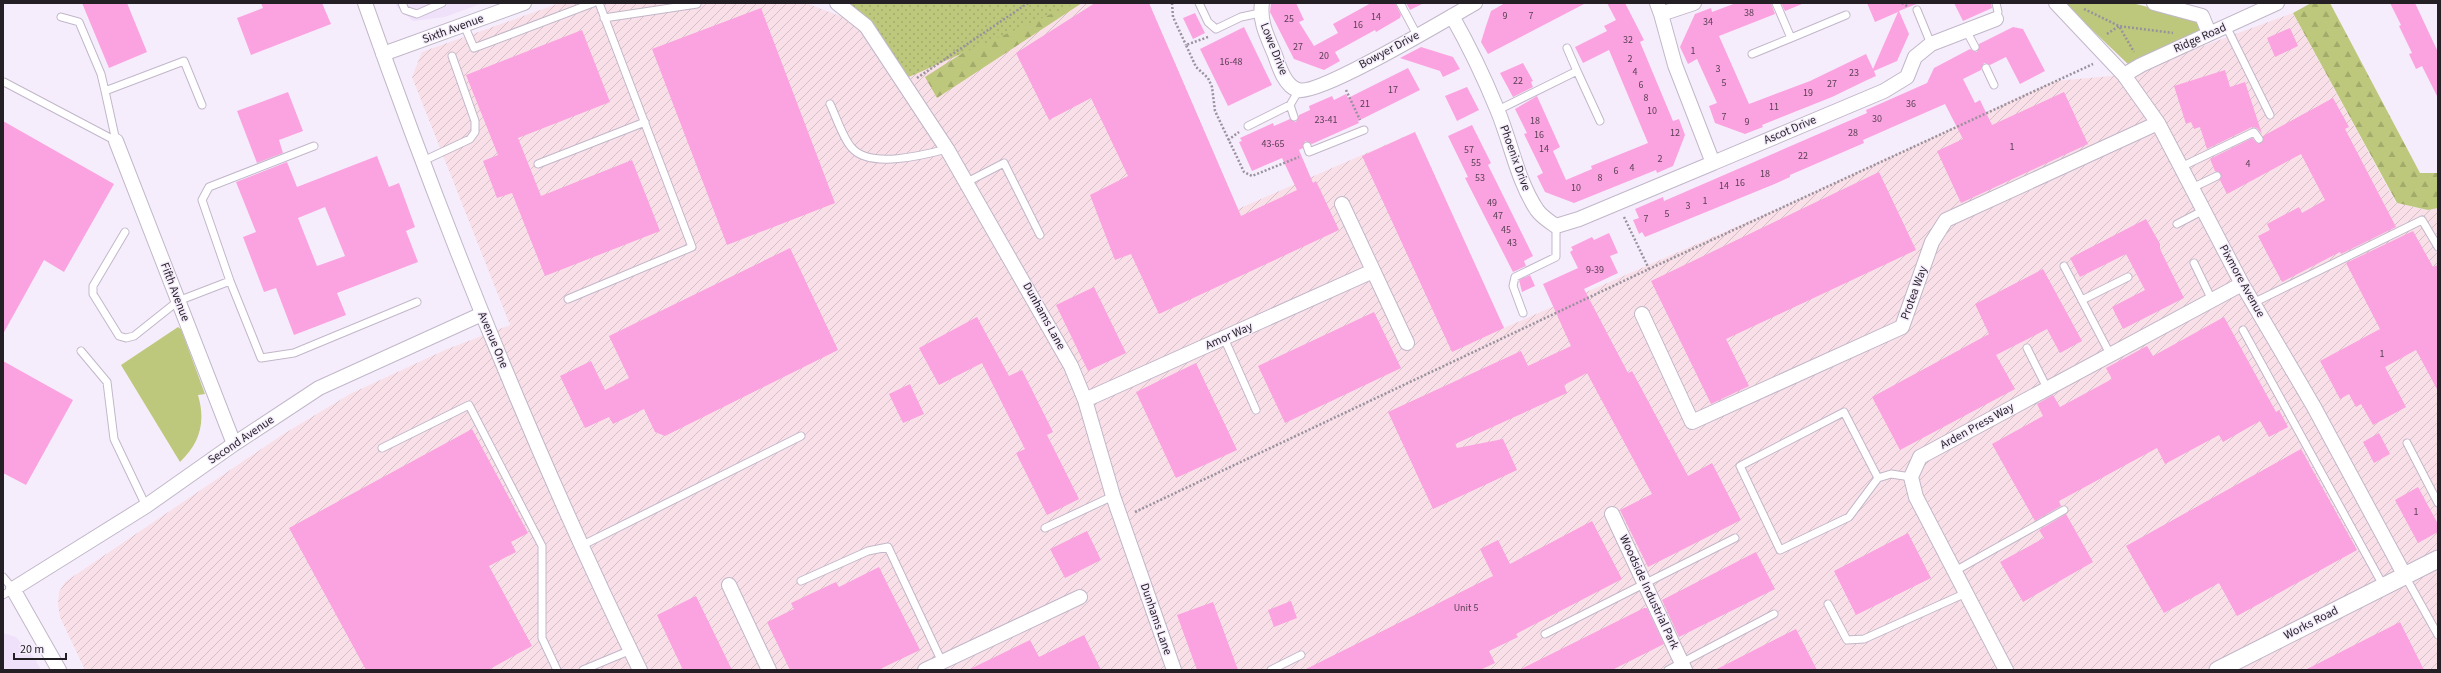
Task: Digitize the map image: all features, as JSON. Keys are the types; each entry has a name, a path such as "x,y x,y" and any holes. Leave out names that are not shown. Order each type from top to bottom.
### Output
{"street":[{"name":"Avenue One","path":"365,3 482,314 581,546 640,670"},
{"name":"Sixth Avenue","path":"383,54 524,3"},
{"name":"Dunhams Lane","path":"837,3 866,26 947,149 1071,366 1085,400 1113,496 1174,670"},
{"name":"Bowyer Drive","path":"1298,90 1312,88 1340,76 1476,3"},
{"path":"1556,226 1617,203 1713,163 1675,65 1659,9 1694,3"},
{"name":"Pixmore Avenue","path":"2056,3 2124,75 2158,123 2242,284 2314,407 2405,576"},
{"path":"2154,3 2202,16 2209,34"},
{"name":"Ridge Road","path":"2124,75 2141,64 2277,3"},
{"name":"Lowe Drive","path":"1261,8 1281,71 1289,84 1298,90"},
{"name":"Phoenix Drive","path":"1452,16 1469,46 1498,110 1517,168 1527,192 1538,212 1556,226"},
{"name":"Ascot Drive","path":"1713,163 1884,91 1907,77 1915,57 1931,44 1967,32 1996,19"},
{"name":"Protea Way","path":"1642,314 1692,422 1902,327 1932,242 1946,220 2158,123"},
{"name":"Fifth Avenue","path":"116,141 234,444"},
{"path":"1342,204 1407,343"},
{"name":"Amor Way","path":"1085,400 1373,271"},
{"name":"Arden Press Way","path":"1911,477 1920,457 2242,284"},
{"name":"Second Avenue","path":"8,592 146,506 234,444 319,388 482,314"},
{"path":"1911,477 1916,497 2006,670"},
{"name":"Woodside Industrial Park","path":"1612,514 1683,667"},
{"name":"Works Road","path":"2218,670 2438,559"},
{"path":"730,586 769,670"},
{"path":"8,592 59,670"},
{"path":"925,670 1080,597"}],"lane":[{"path":"402,3 405,10 417,14 442,3"},
{"path":"464,25 474,48 593,3"},
{"path":"568,299 692,247 599,3"},
{"path":"1199,3 1208,22 1216,29 1261,8"},
{"path":"1400,3 1417,35"},
{"path":"1776,3 1792,38"},
{"path":"1996,3 1998,12 1996,19"},
{"path":"604,18 697,4"},
{"path":"1917,10 1931,44"},
{"path":"1752,54 1846,15"},
{"path":"61,17 79,22 101,74 116,141"},
{"path":"2226,26 2270,115"},
{"path":"1967,32 1975,47"},
{"path":"1567,48 1600,121"},
{"path":"424,161 470,139 475,132 475,121 452,56"},
{"path":"105,91 184,61 202,105"},
{"path":"1986,68 1994,85"},
{"path":"1498,110 1577,71"},
{"path":"4,82 116,141"},
{"path":"1248,126 1290,104 1298,90"},
{"path":"830,104 851,148 858,153 877,159 922,155 947,149"},
{"path":"1290,104 1294,117"},
{"path":"538,164 644,122"},
{"path":"1308,149 1364,130"},
{"path":"2181,168 2254,132 2259,139"},
{"path":"314,146 209,188 202,200 230,281 262,358 294,353 417,302"},
{"path":"967,182 1004,163 1040,235"},
{"path":"2192,188 2217,176"},
{"path":"2176,224 2204,210"},
{"path":"2253,302 2422,220 2438,247"},
{"path":"1523,313 1513,286 1515,277 1556,257 1556,226"},
{"path":"125,232 93,286 93,294 119,336 126,338 134,336 178,301 230,281"},
{"path":"2194,263 2212,300"},
{"path":"2064,266 2110,354"},
{"path":"2082,300 2128,277"},
{"path":"2243,330 2384,587"},
{"path":"1224,338 1256,410"},
{"path":"2027,348 2047,388"},
{"path":"81,351 107,382 114,439 146,506"},
{"path":"382,448 469,405 542,546 542,638 557,670"},
{"path":"1878,478 1844,412 1740,466 1780,550 1849,517 1878,478 1891,474 1911,477"},
{"path":"581,546 801,436"},
{"path":"2407,444 2438,503"},
{"path":"1045,528 1113,496"},
{"path":"1954,571 2064,510"},
{"path":"1545,634 1735,538"},
{"path":"801,581 868,551 888,547 942,662"},
{"path":"2405,576 2438,635"},
{"path":"3,577 8,592"},
{"path":"1828,604 1847,640 1864,639 1966,593"},
{"path":"1668,670 1683,667 1774,614"},
{"path":"583,670 631,650"},
{"path":"1271,670 1301,655"}],"path":[{"path":"906,86 1028,3"},
{"path":"1172,3 1173,17 1196,67 1208,78 1212,86 1215,111 1244,172 1248,175 1258,174 1308,149"},
{"path":"2079,6 2119,26 2175,33"},
{"path":"2094,42 2119,26"},
{"path":"2119,26 2141,64"},
{"path":"1186,45 1213,35 1216,29"},
{"path":"1151,504 1649,269 2108,57"},
{"path":"1340,76 1364,130"},
{"path":"1617,203 1649,269"}],"shaded area":[{"path":"395,3 483,3 445,17 413,21 397,7"},
{"path":"560,3 806,3 866,26 1076,3 1149,3 1238,209 1415,132 1504,328 1777,209 2054,81 2124,75 2293,13 2396,203 2428,210 2438,208 2438,670 85,670 60,617 58,604 59,592 65,582 282,435 350,394 445,350 510,325 412,77 422,52"},
{"path":"3,633 16,637 35,659 41,670 3,670"}],"green space":[{"path":"837,3 1076,3 902,80 866,26"},
{"path":"1041,3 1082,3 937,98 925,77"},
{"path":"2064,3 2132,3 2199,20 2204,33 2130,66"},
{"path":"2311,3 2330,3 2420,173 2438,173 2438,208 2428,210 2397,203 2293,13"},
{"path":"178,327 181,329 205,394 198,395 201,414 200,432 197,440 187,455 180,462 121,365"}],"building":[{"path":"82,3 127,3 147,52 109,68"},
{"path":"261,3 322,3 331,24 251,55 237,18 263,8"},
{"path":"1095,3 1149,3 1241,216 1297,190 1282,158 1252,171 1239,142 1242,141 1240,138 1273,123 1274,126 1290,119 1296,122 1299,115 1310,110 1309,106 1332,96 1334,100 1346,94 1348,98 1408,68 1420,90 1358,121 1359,123 1312,144 1305,141 1303,148 1299,150 1313,183 1316,181 1339,230 1159,314 1131,254 1115,260 1090,195 1128,176 1091,98 1049,120 1016,53"},
{"path":"1271,3 1296,3 1304,20 1299,22 1314,46 1338,33 1333,24 1371,3 1395,3 1401,15 1400,18 1376,32 1375,30 1335,52 1340,61 1324,70 1294,59 1270,12"},
{"path":"1406,3 1424,3 1410,10"},
{"path":"1505,3 1586,3 1488,54 1481,42 1491,11"},
{"path":"1607,3 1625,3 1644,40 1640,42 1673,121 1679,119 1685,135 1673,166 1657,173 1656,170 1574,203 1545,192 1537,176 1543,173 1524,134 1527,133 1515,109 1537,96 1560,147 1553,151 1566,180 1592,169 1591,166 1648,143 1609,50 1583,63 1575,47 1607,31 1604,26 1616,20"},
{"path":"1736,3 1771,3 1775,14 1719,36 1749,104 1810,81 1866,54 1873,69 1898,12 1875,22 1867,3 1919,3 1899,11 1909,34 1897,61 1874,71 1876,76 1832,97 1762,125 1763,127 1745,134 1715,123 1709,106 1717,103 1697,59 1688,64 1680,47 1695,14 1711,8 1712,12"},
{"path":"1781,3 1802,3 1802,4 1785,11"},
{"path":"1954,3 1991,3 1992,8 1963,21"},
{"path":"2390,3 2415,3 2438,52 2438,98 2422,66 2416,69 2409,54 2412,53 2399,26 2401,25"},
{"path":"761,8 835,203 727,245 652,49"},
{"path":"1195,13 1205,33 1193,39 1183,18"},
{"path":"1244,27 1272,85 1228,106 1200,49"},
{"path":"2013,27 2023,29 2045,71 2020,84 2006,57 1990,65 1984,63 1981,70 1963,79 1975,103 1980,100 1992,125 2064,92 2088,144 1961,203 1937,151 1963,139 1945,104 1863,140 1864,143 1790,175 1790,177 1777,183 1645,237 1642,232 1639,234 1633,220 1639,218 1635,209 1663,197 1664,201 1867,113 1866,110 1927,83 1934,68 1970,49 1977,52 1979,44"},
{"path":"2290,28 2298,46 2275,57 2267,38"},
{"path":"582,30 610,102 518,138 541,196 632,160 660,231 545,276 512,193 497,198 483,161 498,155 466,75"},
{"path":"1421,47 1453,57 1460,69 1443,77 1440,71 1400,58"},
{"path":"1523,63 1533,81 1531,82 1533,87 1513,97 1500,73"},
{"path":"2225,70 2230,87 2245,82 2262,134 2257,128 2252,127 2207,149 2200,127 2194,129 2191,122 2186,124 2174,86"},
{"path":"1467,87 1479,110 1457,121 1445,96"},
{"path":"288,92 303,131 279,140 283,153 257,163 237,111"},
{"path":"2333,98 2349,127 2345,129 2396,227 2341,254 2340,252 2282,282 2258,236 2270,230 2267,224 2299,207 2302,213 2325,200 2301,154 2227,194 2220,180 2221,174 2215,171 2210,159 2252,138 2257,143 2262,143 2263,136"},
{"path":"3,121 114,184 64,272 44,260 3,334"},
{"path":"1472,125 1491,163 1488,165 1533,256 1524,261 1526,266 1513,272 1465,178 1468,177 1448,136"},
{"path":"1415,132 1504,328 1452,352 1362,156"},
{"path":"377,156 389,187 399,183 415,227 406,231 418,262 337,293 346,315 294,335 276,288 264,292 243,237 256,232 236,182 287,162 297,187","holes":["325,207 345,256 317,266 298,218"]},
{"path":"1879,172 1916,250 1726,339 1749,386 1711,404 1651,281"},
{"path":"2146,219 2160,244 2160,249 2184,298 2123,329 2112,307 2145,290 2126,254 2080,277 2070,258"},
{"path":"2413,231 2433,267 2438,265 2438,391 2416,350 2385,367 2406,407 2373,425 2361,404 2356,407 2349,394 2340,399 2320,361 2380,329 2346,263"},
{"path":"1609,233 1618,253 1610,256 1618,273 1584,289 1628,373 1632,371 1688,476 1712,463 1741,520 1648,567 1620,510 1652,494 1587,373 1564,385 1567,393 1455,444 1457,448 1503,439 1517,470 1433,509 1388,412 1521,351 1528,366 1571,346 1543,284 1578,268 1570,252 1573,250 1571,247 1592,237 1594,240"},
{"path":"790,248 838,350 665,436 655,432 644,409 613,424 609,417 585,428 560,376 591,361 605,390 629,378 609,336"},
{"path":"2043,269 2082,341 2060,353 2047,329 1996,355 2015,389 1900,450 1872,397 1989,334 1975,304"},
{"path":"1530,275 1535,286 1522,292 1519,280"},
{"path":"1094,287 1126,353 1088,371 1056,305"},
{"path":"1374,312 1401,368 1285,423 1258,366"},
{"path":"977,317 1009,376 1022,370 1053,432 1047,435 1079,499 1047,515 1016,453 1025,449 982,363 939,385 919,348"},
{"path":"2224,317 2276,412 2279,410 2288,427 2269,437 2260,421 2223,442 2219,435 2165,464 2157,448 2059,501 2061,506 2035,521 1992,444 2043,416 2037,404 2053,395 2060,407 2112,379 2106,368 2147,346 2153,356"},
{"path":"3,361 73,400 26,485 3,473"},
{"path":"1196,363 1237,450 1176,478 1136,392"},
{"path":"910,384 924,414 903,423 889,394"},
{"path":"472,429 528,533 511,542 516,552 489,566 532,646 488,670 366,670 289,528"},
{"path":"2379,433 2390,454 2374,463 2363,442"},
{"path":"2301,449 2357,550 2237,616 2219,583 2164,613 2126,546"},
{"path":"2418,487 2438,524 2438,532 2418,543 2395,500"},
{"path":"2066,514 2093,562 2023,602 2000,562 2044,538 2039,530"},
{"path":"1592,521 1622,579 1516,634 1518,637 1489,651 1495,663 1480,670 1304,670 1493,576 1480,549 1498,540 1510,564"},
{"path":"1087,531 1101,560 1065,578 1050,549"},
{"path":"1908,533 1931,578 1856,615 1834,571"},
{"path":"1756,552 1775,589 1679,637 1662,600"},
{"path":"879,567 920,650 878,670 790,670 767,622 794,609 791,603 836,582 839,587"},
{"path":"696,596 732,670 683,670 657,615"},
{"path":"1291,601 1297,618 1274,627 1268,610"},
{"path":"1213,602 1238,670 1197,670 1177,615"},
{"path":"1644,608 1647,608 1664,644 1612,670 1519,670"},
{"path":"2400,622 2424,670 2305,670"},
{"path":"1796,629 1817,670 1715,670"},
{"path":"1084,635 1101,670 968,670 1030,640 1039,657"}]}
